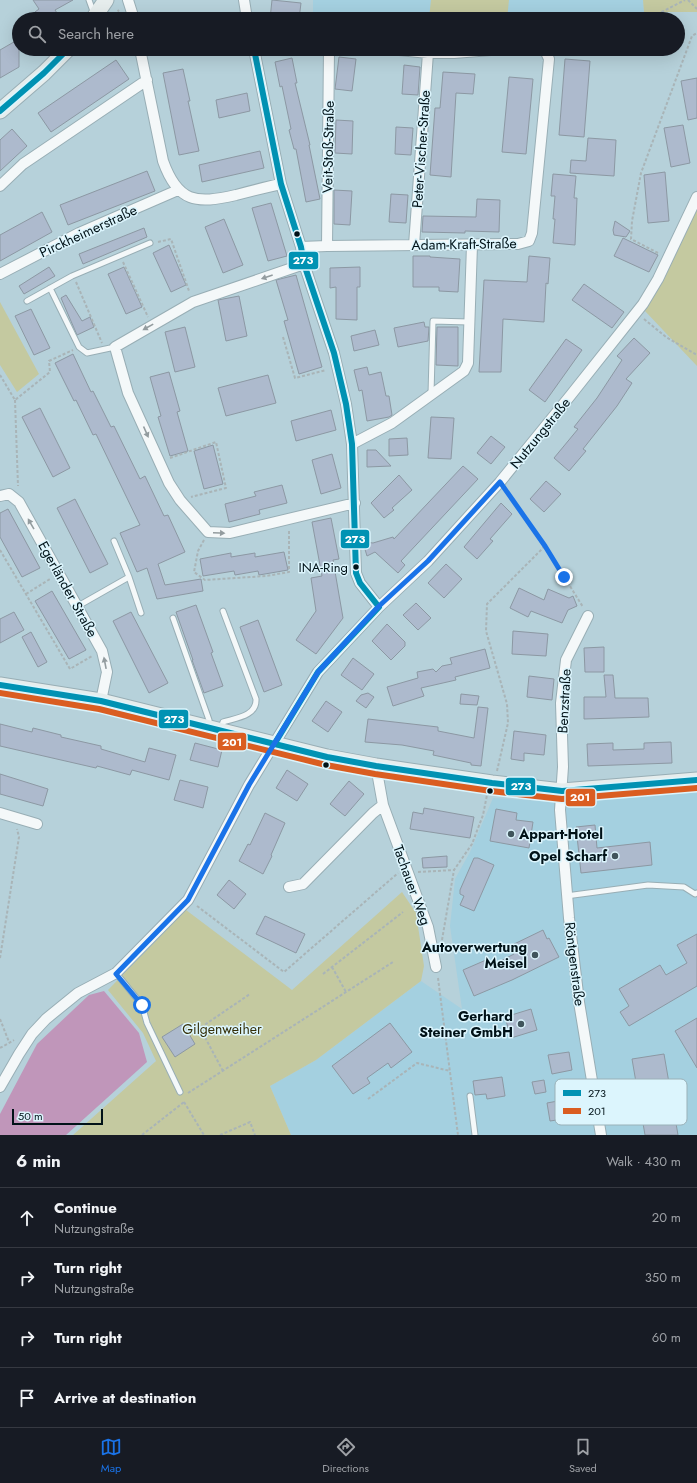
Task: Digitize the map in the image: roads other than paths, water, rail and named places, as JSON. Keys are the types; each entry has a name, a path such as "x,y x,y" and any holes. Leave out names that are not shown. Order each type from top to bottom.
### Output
{"street":[{"path":"98,12 106,0"},
{"path":"128,0 132,12"},
{"path":"244,0 247,12"},
{"path":"0,111 44,73 61,56"},
{"path":"142,56 163,161 169,177 178,190 194,199 214,200 281,184"},
{"path":"255,56 281,184 301,247 304,264 334,353 346,404 352,444 356,573 360,584 378,607"},
{"name":"Veit-Stoß-Straße","path":"327,246 329,56"},
{"name":"Peter-Vischer-Straße","path":"414,245 428,56"},
{"name":"Adam-Kraft-Straße","path":"301,247 518,244 529,241 532,233 549,59 548,56"},
{"path":"0,186 23,164 147,80"},
{"name":"Pirckheimerstraße","path":"0,274 79,233 178,190"},
{"name":"Nutzungstraße","path":"0,1087 23,1047 32,1034 46,1019 78,994 116,974 188,900 249,785 318,672 378,607 428,561 500,482 570,396 636,312 658,279 697,197"},
{"path":"352,444 392,423 464,371 468,363 472,245"},
{"path":"304,264 193,302 115,347 128,393 169,483 180,500 208,532 230,533 355,503"},
{"name":"Egerländer Straße","path":"0,496 8,494 19,502 102,651 107,672 101,701"},
{"name":"Benzstraße","path":"562,791 563,767 561,703 566,660 588,616"},
{"path":"0,685 101,701 327,757 376,766 494,783 562,791 697,780"},
{"name":"Tachauer Weg","path":"376,766 383,805 428,927 436,967"},
{"name":"Röntgenstraße","path":"562,791 560,810 566,896 579,1002 592,1079"},
{"path":"289,887 303,884 373,813 383,805"},
{"path":"0,813 37,824"},
{"name":"Röntgenstraße","path":"599,1125 601,1135"}],"lane":[{"path":"89,0 92,12"},
{"path":"27,300 73,275 150,243"},
{"path":"50,288 79,347 87,353 115,347"},
{"path":"431,395 433,321 469,322"},
{"path":"114,541 129,577 141,613"},
{"path":"78,606 129,577"},
{"path":"173,618 209,720 214,730 223,722 249,714 256,704 256,699 223,611"},
{"path":"566,896 648,886 684,887 697,894"},
{"path":"116,974 142,1005 147,1023 181,1095"},
{"path":"470,1096 475,1135"}],"place":[{"name":"INA-Ring","path":"356,567"},
{"name":"Appart-Hotel","path":"511,834"},
{"name":"Opel Scharf","path":"615,856"},
{"name":"Autoverwertung Meisel","path":"535,955"},
{"name":"Gerhard Steiner GmbH","path":"521,1024"}],"park label":[{"name":"Gilgenweiher","path":"222,1029"}]}
